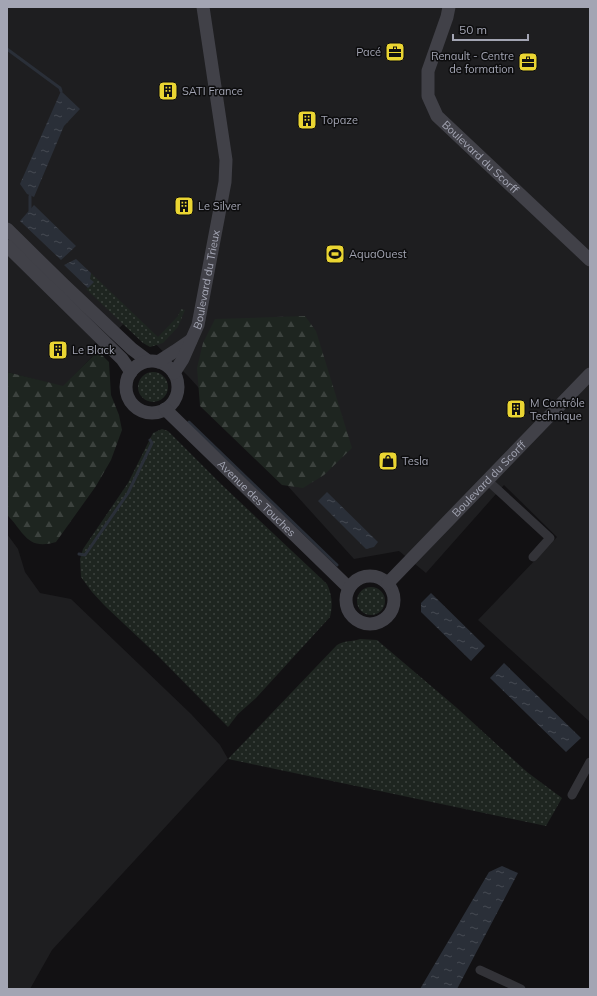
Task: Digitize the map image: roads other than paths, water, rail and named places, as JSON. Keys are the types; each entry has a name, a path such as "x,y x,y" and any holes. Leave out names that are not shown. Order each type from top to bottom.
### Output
{"street":[{"name":"Boulevard du Trieux","path":"174,373 183,359 198,325 225,182 226,160 203,7"},
{"name":"Boulevard du Scorff","path":"449,7 447,17 428,71 428,96 437,116 590,260"},
{"path":"7,229 137,353 153,362 167,366 174,373 178,382 177,392 173,402 165,409 151,412 141,410 133,404 127,391 127,381 131,372 138,365 153,362"},
{"path":"7,246 122,359 131,372"},
{"name":"Boulevard du Trieux","path":"153,362 176,351 192,339"},
{"name":"Boulevard du Scorff","path":"388,583 590,374"},
{"name":"Avenue des Touches","path":"165,409 349,588"},
{"path":"487,480 550,538 533,557"},
{"path":"368,576 374,576 382,578 388,583 394,594 394,602 392,610 384,620 374,624 363,623 358,621 348,611 346,595 349,588 356,580 368,576"},
{"path":"572,795 590,762"},
{"path":"480,970 521,989"}],"water":[{"path":"61,91 80,109 64,126 34,197 27,194 20,184"},
{"path":"34,205 76,246 61,260 20,221"},
{"path":"76,259 91,273 90,279 94,282 88,288 64,265"},
{"path":"327,492 378,542 374,547 366,549 318,501"},
{"path":"431,593 485,646 471,661 421,612 421,603"},
{"path":"504,663 581,738 566,752 490,678"},
{"path":"502,866 518,873 457,989 420,989 489,872"}],"waterway":[{"path":"7,49 60,88 61,91"},
{"path":"30,196 30,211"},
{"path":"189,422 337,565"},
{"path":"79,554 85,555 128,493 152,443 150,440"}],"place":[{"name":"Pacé","path":"395,52"},
{"name":"Renault - Centre de formation","path":"528,62"},
{"name":"SATI France","path":"168,91"},
{"name":"Topaze","path":"307,120"},
{"name":"Le Silver","path":"184,206"},
{"name":"AquaOuest","path":"335,254"},
{"name":"Le Black","path":"58,350"},
{"name":"M Contrôle Technique","path":"516,409"},
{"name":"Tesla","path":"388,461"}]}
